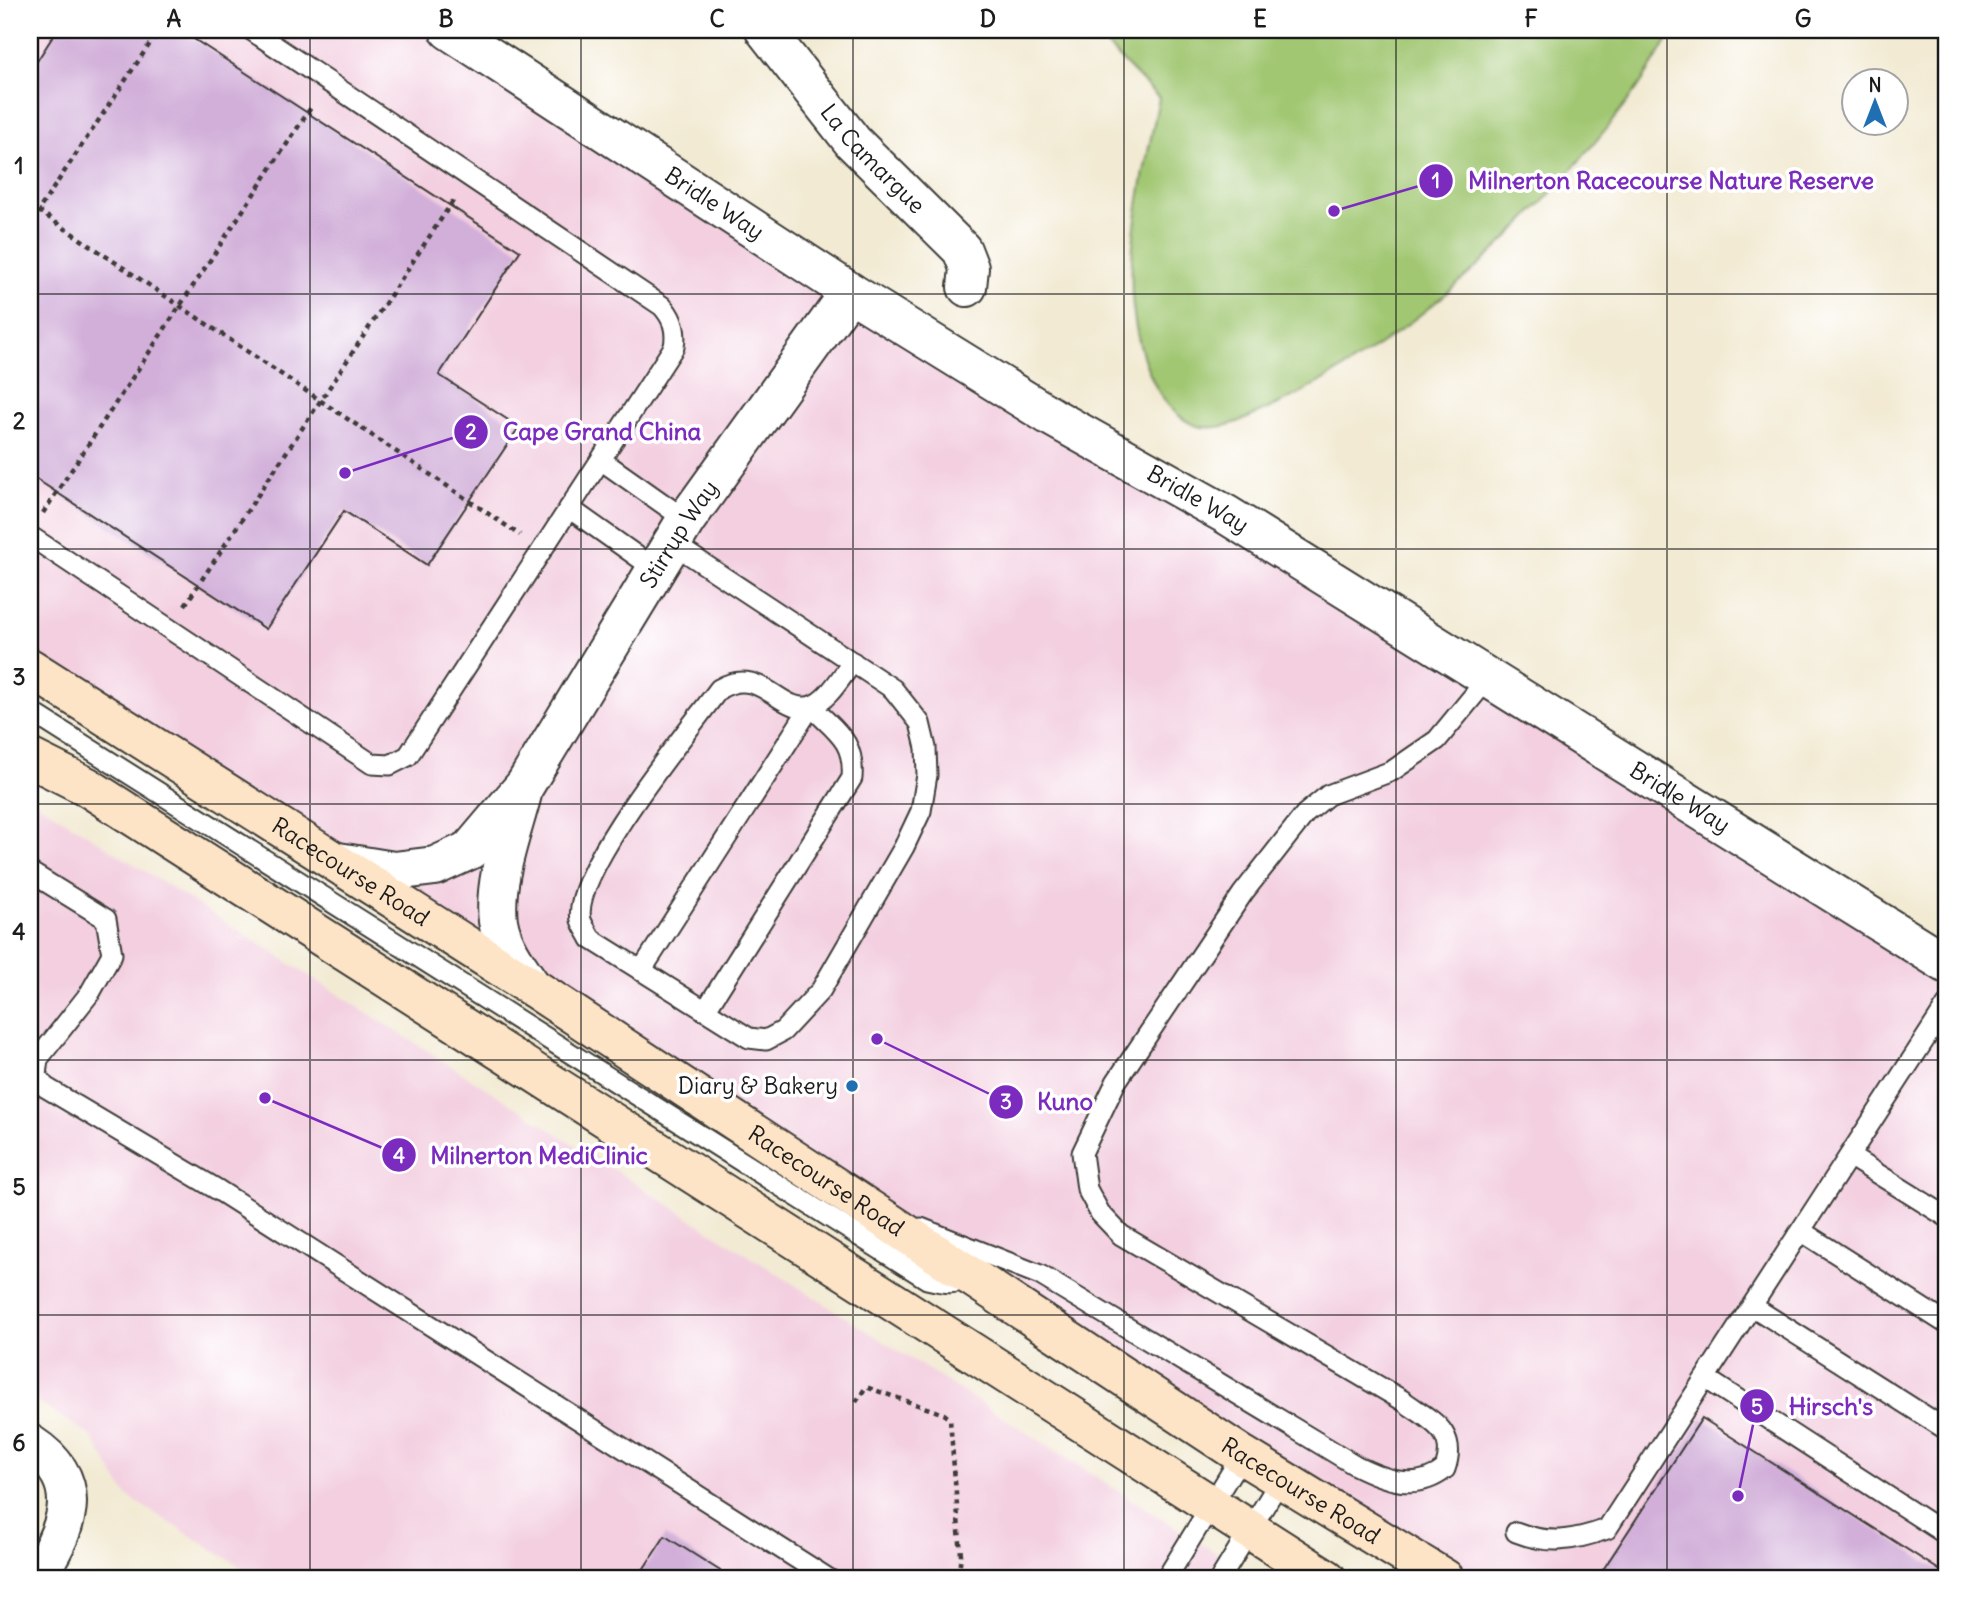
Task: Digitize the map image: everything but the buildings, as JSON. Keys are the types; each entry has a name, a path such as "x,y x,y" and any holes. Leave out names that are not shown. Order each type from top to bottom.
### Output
{"main road":[{"name":"Racecourse Road","path":"30,668 532,987 973,1275 1242,1455 1445,1579"},
{"path":"30,758 97,793 1327,1579"}],"street":[{"name":"Bridle Way","path":"449,30 850,292 1052,418 1227,515 1947,964"},
{"name":"La Camargue","path":"765,30 853,142 962,250 969,268 967,287"},
{"name":"Stirrup Way","path":"338,862 394,871 435,866 470,850 525,785 671,544 850,292"},
{"name":"Stirrup Way","path":"525,785 503,870 498,922 510,955 532,987"},
{"path":"30,1444 55,1464 65,1484 68,1501 59,1541 35,1579"}],"lane":[{"path":"33,530 169,629 372,764 390,765 408,756 674,347 675,330 670,314 662,306 251,30"},
{"path":"601,460 671,544"},
{"path":"569,508 671,544 893,689 920,723 928,775 921,811 904,847 821,989 783,1031 766,1040 749,1038 705,1011 641,971 591,939 581,919 585,890 602,850 719,688 733,681 760,685 795,706 811,706 844,740 854,756 852,778 705,1011"},
{"path":"641,971 811,706 825,696 853,662"},
{"path":"874,1210 985,1251 1040,1275 1355,1465 1381,1478 1421,1483 1445,1469 1451,1454 1450,1442 1442,1429 1402,1400 1121,1235 1100,1213 1087,1189 1082,1153 1116,1082 1243,893 1305,814 1328,795 1392,771 1416,756 1452,724 1488,678"},
{"path":"30,711 928,1279 946,1284 963,1282 973,1275"},
{"path":"30,872 106,919 112,940 112,954 90,993 38,1059 36,1075 45,1087 218,1190 829,1579"},
{"path":"1516,1532 1539,1541 1572,1541 1607,1529 1947,1005"},
{"path":"1849,1156 1947,1217"},
{"path":"1801,1231 1947,1324"},
{"path":"1752,1306 1947,1430"},
{"path":"1705,1378 1947,1535"},
{"path":"1166,1579 1242,1455"},
{"path":"1220,1579 1281,1479"}],"path":[{"path":"30,223 159,30"},
{"path":"33,530 328,81"},
{"path":"169,629 469,174"},
{"path":"30,205 542,550"},
{"path":"856,1402 866,1387 944,1414 950,1419 961,1555 958,1579"}],"shaded area":[{"path":"30,30 449,30 1947,964 1947,1579 1445,1579 30,668"},
{"path":"30,798 1258,1579 260,1579 127,1496 91,1436 30,1397"}],"green space":[{"path":"1092,30 1674,30 1637,89 1594,143 1514,231 1470,273 1424,312 1326,379 1247,418 1207,428 1184,420 1162,396 1141,349 1134,314 1133,242 1159,98"}],"place":[{"name":"Milnerton Racecourse Nature Reserve","path":"1334,211"},
{"name":"Cape Grand China","path":"345,473"},
{"name":"Kuno","path":"877,1039"},
{"name":"Diary & Bakery","path":"852,1086"},
{"name":"Milnerton MediClinic","path":"265,1098"},
{"name":"Hirsch's","path":"1738,1496"}]}
